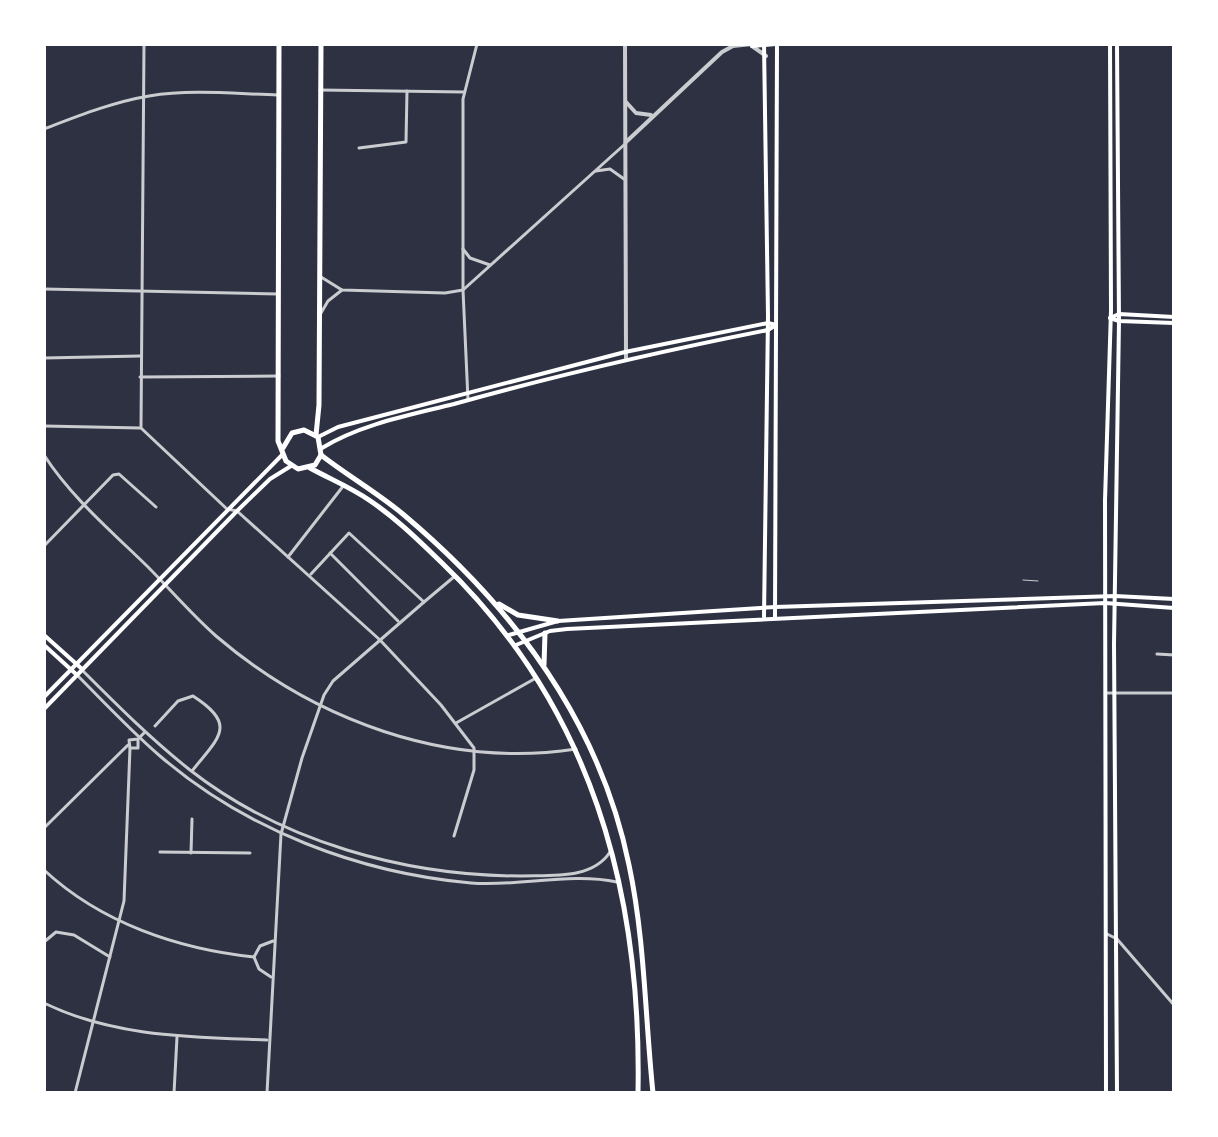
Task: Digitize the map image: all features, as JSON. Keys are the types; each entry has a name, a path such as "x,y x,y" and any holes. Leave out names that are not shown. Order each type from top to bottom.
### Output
{"main road":[{"path":"279,44 278,434 291,466"},
{"path":"321,44 317,436 322,451 404,515 495,601 544,666 590,748 629,862 641,934 653,1093"},
{"path":"751,45 776,44 775,617"},
{"path":"1106,1093 1105,596 1110,318 1110,44"},
{"path":"1117,44 1119,321 1114,693 1117,1093"},
{"path":"764,45 768,323 764,617"},
{"path":"1110,318 1119,314 1174,317"},
{"path":"1110,318 1174,323"},
{"path":"44,697 283,451 292,433 304,430 317,436 338,427 468,393 768,323 776,325"},
{"path":"310,468 322,451 345,434 626,355 768,330 776,325"},
{"path":"44,709 270,479 291,466 310,468 344,485 408,531 456,576 509,635 538,678 577,749 621,883 630,951 638,1093"},
{"path":"509,635 558,621 765,607 1105,596 1174,599"},
{"path":"495,601 518,615 558,621"},
{"path":"516,645 547,632 764,617 1105,603 1174,608"},
{"path":"662,614 664,623"},
{"path":"544,666 547,624"},
{"path":"44,635 82,669"},
{"path":"44,645 77,675"}],"street":[{"path":"141,428 144,44"},
{"path":"468,400 463,290 464,92 477,44"},
{"path":"625,44 626,355"},
{"path":"320,275 342,290 445,293 463,290 722,52 733,46 751,45 766,56"},
{"path":"320,90 464,92"},
{"path":"359,148 406,142 407,91"},
{"path":"44,129 103,107 144,97 214,92 279,95"},
{"path":"625,100 636,113 653,115"},
{"path":"592,172 610,169 624,179"},
{"path":"463,248 470,258 490,265"},
{"path":"44,289 278,294"},
{"path":"319,317 328,301 342,290"},
{"path":"44,358 140,356"},
{"path":"140,377 279,376"},
{"path":"44,426 141,428 227,509 237,511 380,640 456,723 475,753 470,787 454,836"},
{"path":"44,455 65,485 215,635 319,708 364,726 475,753 546,754 577,749"},
{"path":"44,546 115,474 156,507"},
{"path":"288,557 344,485"},
{"path":"310,575 345,536 353,535 424,602"},
{"path":"330,553 399,621"},
{"path":"267,1093 281,834 319,708 333,681 399,621 456,576"},
{"path":"1157,654 1174,655"},
{"path":"82,669 145,732 192,771 261,816 386,860 447,873 512,876 586,872 601,863 612,849"},
{"path":"77,675 139,738 186,775 281,834 395,871 475,884 589,879 621,883"},
{"path":"456,723 538,678"},
{"path":"1106,693 1174,693"},
{"path":"155,726 178,701 193,696 213,709 220,720 221,732 192,771"},
{"path":"75,1093 120,921 125,881 129,747 131,739 139,738 145,732"},
{"path":"44,828 129,747 139,747 139,738"},
{"path":"191,853 192,819"},
{"path":"160,852 250,853"},
{"path":"44,870 85,903 120,921 179,944 254,957"},
{"path":"512,876 512,883"},
{"path":"44,942 56,932 67,932 110,957"},
{"path":"1107,934 1117,939 1174,1005"},
{"path":"254,957 260,946 273,941"},
{"path":"254,957 259,969 271,977"},
{"path":"44,1003 93,1024 177,1036 268,1040"},
{"path":"174,1093 177,1036"}],"lane":[{"path":"1023,580 1038,581"}]}
